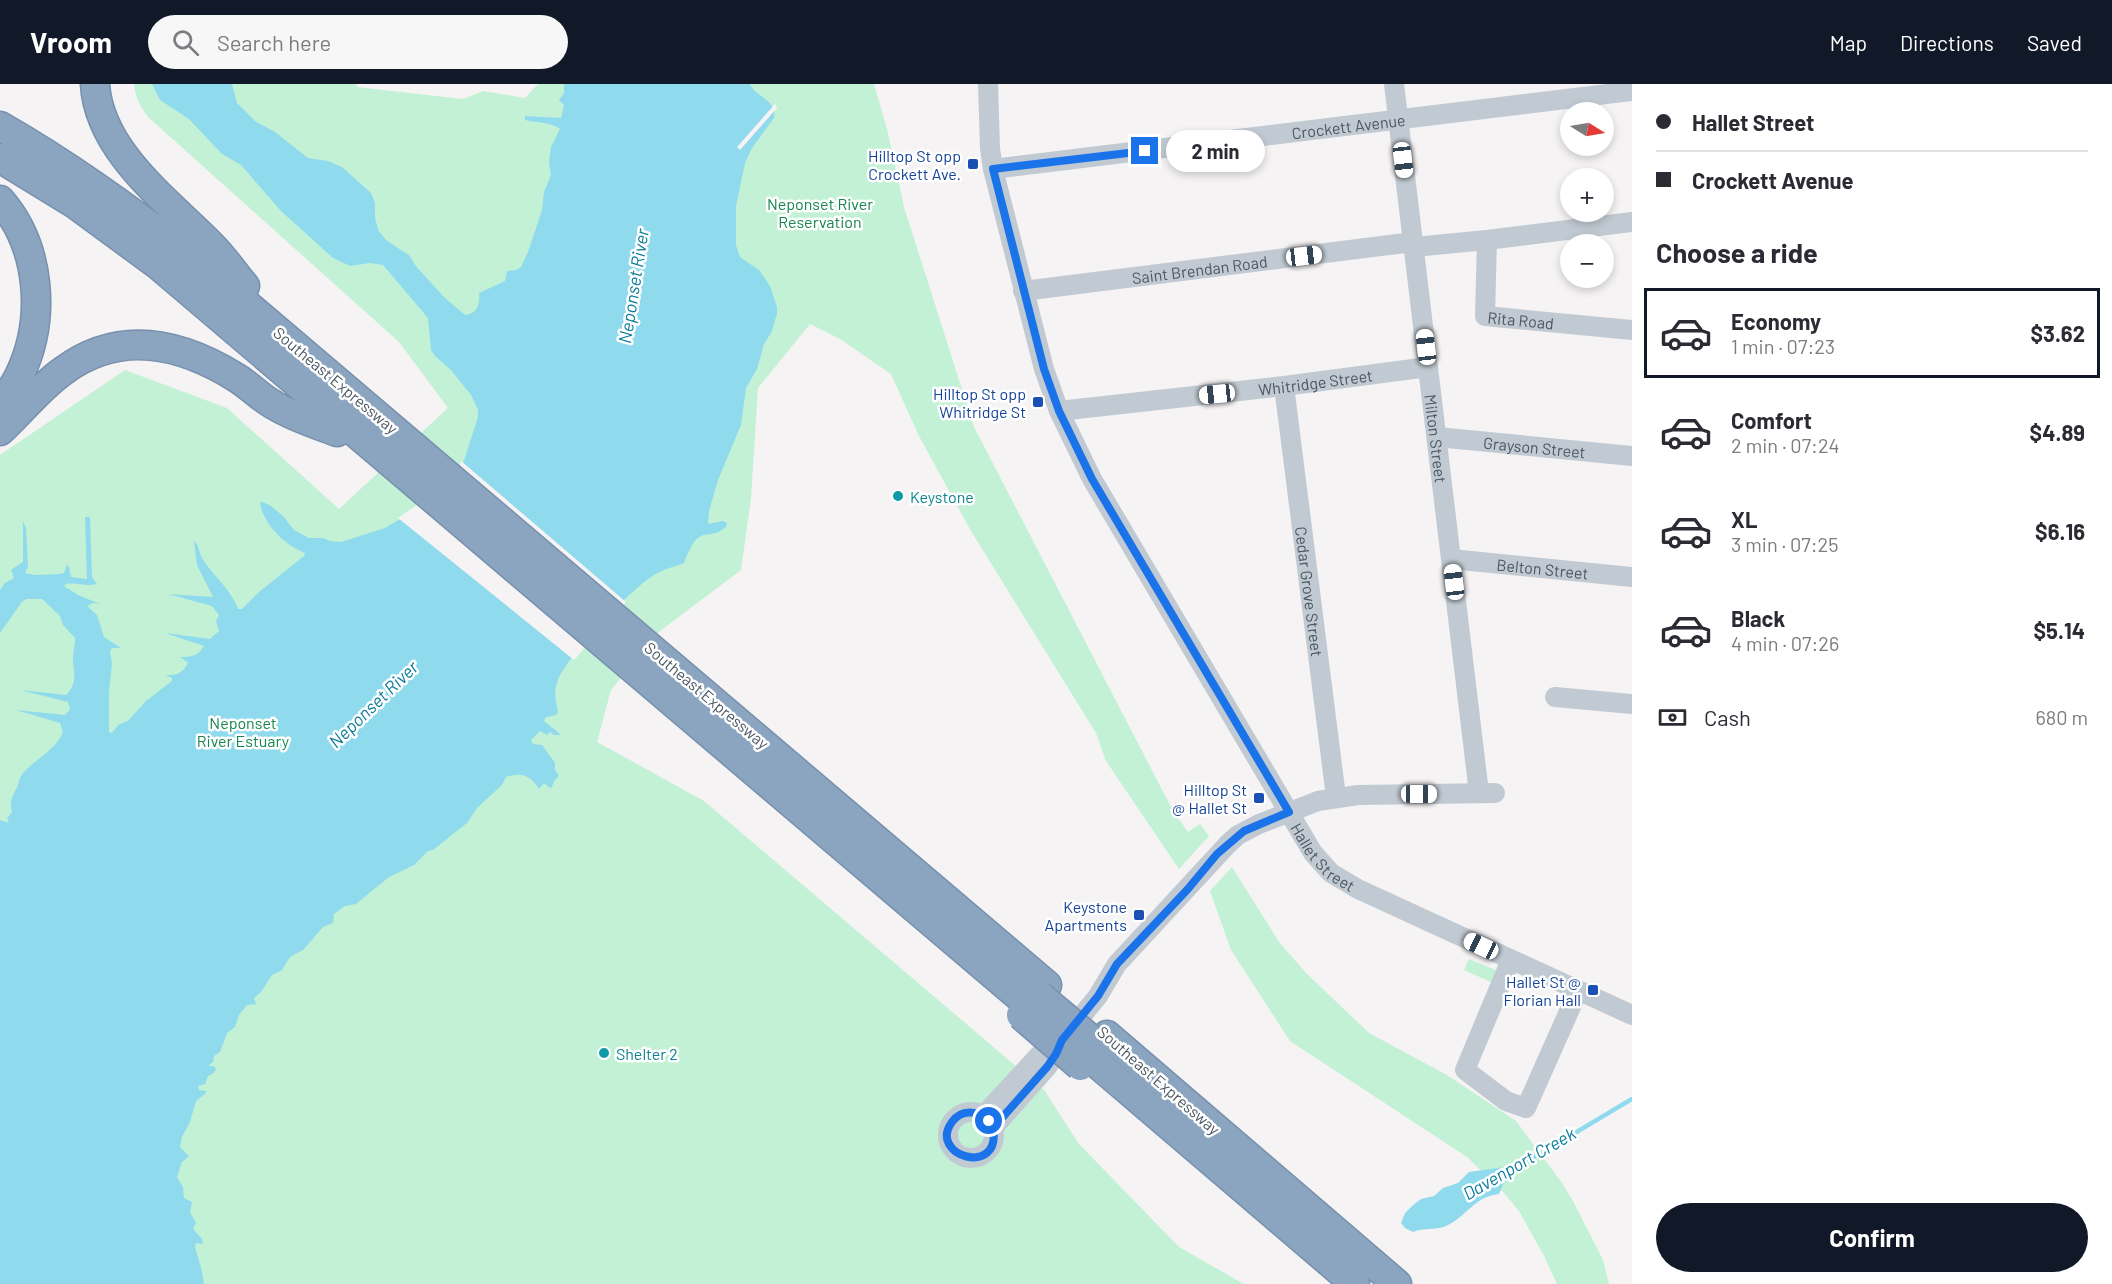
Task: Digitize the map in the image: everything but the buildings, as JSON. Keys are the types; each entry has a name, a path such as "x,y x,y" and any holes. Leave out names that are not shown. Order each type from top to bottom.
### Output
{"highway":[{"path":"96,84 99,107 105,125 125,157 215,249 283,334"},
{"name":"Southeast Expressway","path":"0,126 118,201 198,263 283,334 396,456 1093,1051 1335,1284"},
{"path":"0,141 67,182 190,273 396,456"},
{"path":"0,158 75,204 158,265 396,456"},
{"name":"Southeast Expressway","path":"0,173 68,215 142,269 337,432 396,456 1093,1051 1397,1284"},
{"path":"0,200 19,226 26,242 33,272 36,308 25,360 19,376 0,406"},
{"path":"0,431 48,383 77,361 108,350 144,345 182,350 201,357 240,379 273,405 337,432"},
{"path":"1093,1051 1355,1284"},
{"path":"1093,1051 1377,1284"}],"street":[{"path":"988,84 993,169 1023,291 1044,369 1059,411 1092,479 1289,812 1336,797"},
{"name":"Milton Street","path":"1336,797 1487,793 1451,560 1394,84"},
{"name":"Crockett Avenue","path":"993,169 1632,91"},
{"name":"Saint Brendan Road","path":"1023,291 1413,244 1486,240 1632,222"},
{"name":"Rita Road","path":"1486,240 1485,316 1632,330"},
{"name":"Whitridge Street","path":"1059,411 1284,386 1428,367"},
{"name":"Cedar Grove Street","path":"1284,386 1336,797"},
{"name":"Grayson Street","path":"1437,437 1632,456"},
{"name":"Belton Street","path":"1451,560 1632,578"},
{"path":"1555,697 1632,704"},
{"name":"Hallet Street","path":"988,1122 1047,1067 1062,1040 1098,996 1117,964 1222,849 1251,827 1289,812 1313,853 1339,878 1358,889 1632,1015"},
{"path":"1511,960 1465,1070 1506,1101 1526,1108 1578,991"}],"green space":[{"name":"Neponset River Reservation","path":"134,84 356,84 357,87 463,99 483,91 525,98 538,84 874,84 887,129 904,207 974,427 1172,809 1188,832 1200,824 1209,836 1179,869 1106,761 1096,733 971,531 919,436 891,374 840,339 810,324 758,388 751,498 741,570 660,631 611,690 597,742 704,801 1044,1090 1079,1144 1179,1247 1244,1284 0,1284 0,455 125,370 227,408 339,509 448,408 399,342 148,117 138,101"},
{"path":"1232,867 1279,942 1306,973 1369,1033 1447,1075 1516,1121 1574,1203 1603,1260 1609,1284 1557,1284 1519,1211 1467,1157 1290,1041 1231,950 1210,891"},
{"path":"1469,959 1498,971 1493,983 1464,970"}],"water":[{"name":"Neponset River Estuary","path":"152,84 232,84 237,103 255,121 275,132 308,158 328,161 342,167 371,193 375,203 378,230 386,240 410,256 415,265 444,297 465,315 473,313 477,307 479,293 505,281 507,271 521,267 528,252 542,210 544,192 551,175 549,163 551,147 560,129 548,124 525,120 525,116 561,118 564,105 559,100 564,93 564,84 750,84 772,107 774,118 752,148 745,163 736,206 736,245 740,257 759,270 770,286 777,314 771,333 764,344 757,369 746,388 741,425 718,480 709,511 708,524 723,521 727,523 726,527 718,532 700,536 691,546 684,563 657,573 631,594 601,623 564,669 558,680 555,696 558,712 556,715 546,717 544,721 561,735 554,735 550,732 547,735 540,731 531,740 533,744 542,745 555,763 555,770 559,776 552,787 544,783 539,789 533,781 521,775 506,777 502,785 477,808 467,823 433,850 428,851 414,865 389,877 356,904 345,906 334,914 333,923 323,927 303,950 290,957 282,970 272,975 261,992 254,998 256,1004 247,1005 239,1015 235,1027 227,1033 220,1052 214,1056 213,1062 208,1066 214,1066 216,1069 214,1073 208,1076 205,1084 198,1086 199,1090 206,1091 196,1101 190,1122 182,1137 180,1147 189,1156 182,1162 177,1177 183,1187 184,1198 192,1202 190,1212 196,1223 193,1229 203,1240 202,1244 196,1243 195,1247 204,1284 0,1284 0,820 9,823 7,818 12,812 11,800 21,776 55,745 63,732 60,723 16,710 65,715 70,709 68,702 20,690 66,695 72,688 74,676 75,638 63,625 60,616 42,599 26,599 22,602 0,633 0,590 5,583 14,578 11,570 23,562 23,521 26,528 28,567 25,573 60,574 64,573 67,565 71,577 87,579 85,517 90,517 92,577 97,584 66,584 64,586 100,604 93,603 87,606 97,615 104,637 121,648 112,648 110,651 112,664 109,732 112,733 118,725 128,721 146,701 172,681 172,678 165,675 173,675 184,669 188,663 180,657 194,655 204,646 165,633 210,639 219,631 216,621 219,615 212,606 168,594 213,597 197,565 194,541 206,565 231,595 238,609 242,609 305,553 289,545 275,532 265,517 260,501 271,506 283,516 294,530 309,538 341,542 385,528 409,514 461,470 478,417 478,410 471,395 431,350 428,318 383,265 370,263 350,266 333,258 281,211 241,165 222,154 189,119 160,100"},
{"path":"1505,1167 1511,1171 1514,1179 1504,1182 1499,1194 1483,1199 1454,1222 1438,1228 1413,1232 1401,1223 1405,1213 1421,1199 1434,1196 1443,1188 1458,1183 1469,1172"}],"pier":[{"path":"775,104 777,108 740,150 737,147"},
{"path":"461,461 626,602 574,660 398,518 441,488 459,469"}],"waterway":[{"name":"Davenport Creek","path":"1506,1174 1632,1099"}],"place":[{"name":"Hilltop St opp Crockett Ave.","path":"973,164"},
{"name":"Hilltop St opp Whitridge St","path":"1038,402"},
{"name":"Keystone","path":"898,496"},
{"name":"Hilltop St @ Hallet St","path":"1259,798"},
{"name":"Keystone Apartments","path":"1139,915"},
{"name":"Hallet St @ Florian Hall","path":"1593,990"},
{"name":"Shelter 2","path":"604,1053"}],"route":[{"path":"989,1121 977,1113 970,1112 958,1116 948,1132 952,1149 970,1158 984,1154 993,1143 993,1128 1047,1067 1062,1040 1098,996 1117,964 1227,844 1251,827 1289,812 1092,479 1059,411 1044,369 993,169 1145,151"}],"water label":[{"name":"Neponset River","path":"633,286"},
{"name":"Neponset River","path":"373,704"}]}
